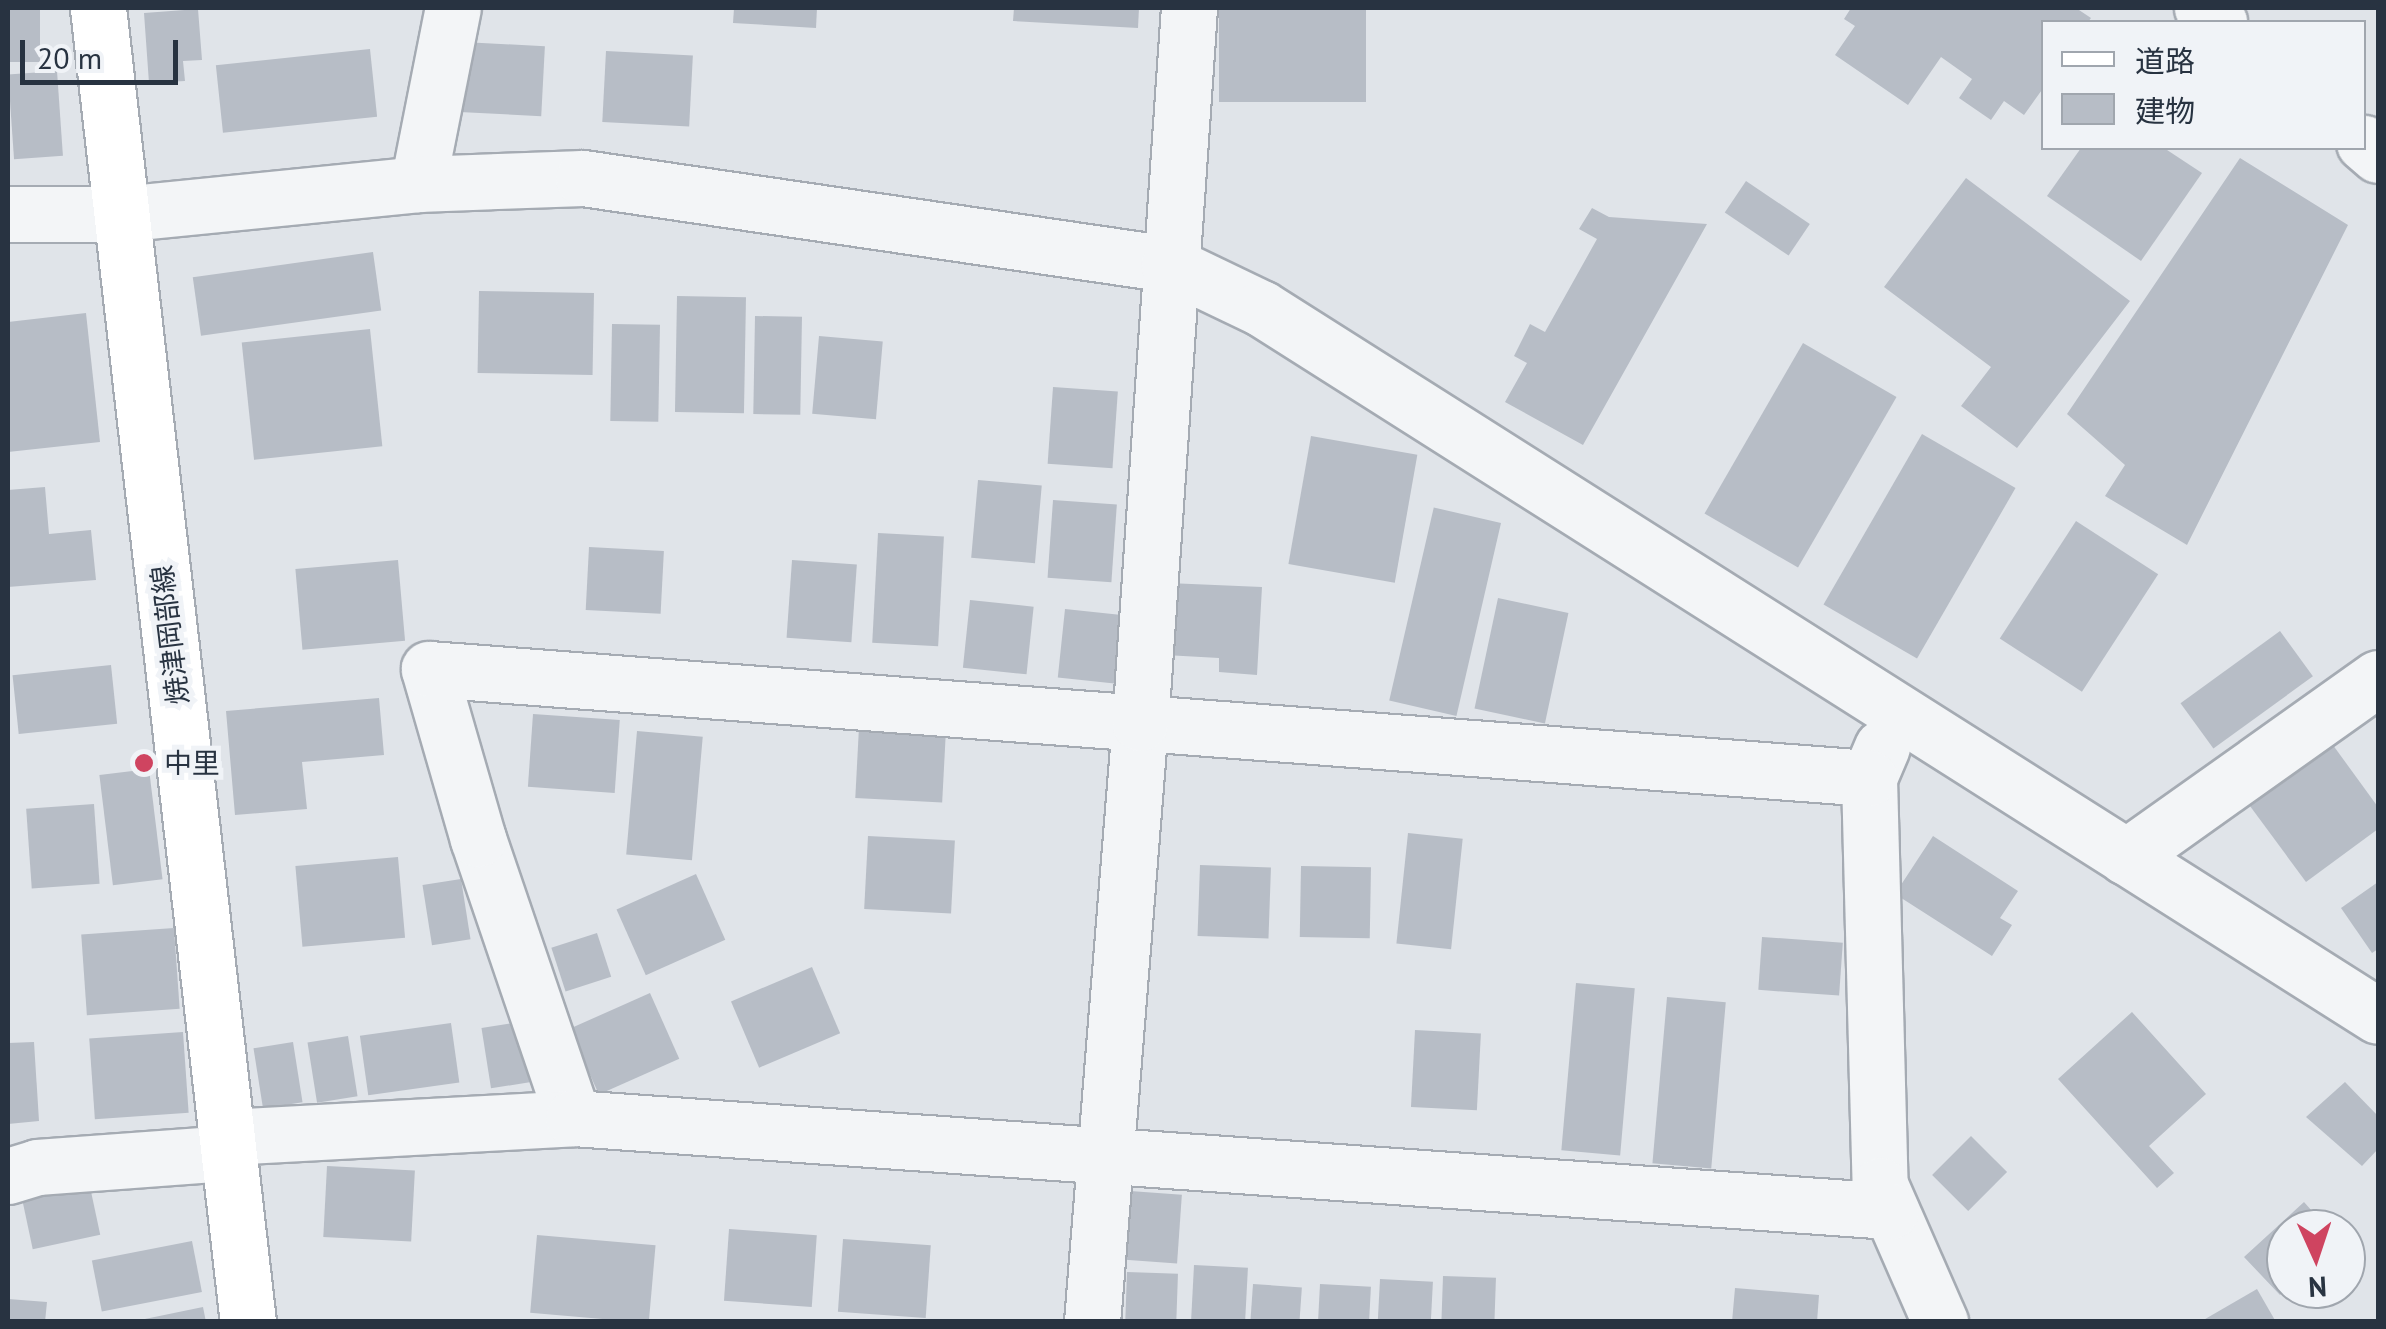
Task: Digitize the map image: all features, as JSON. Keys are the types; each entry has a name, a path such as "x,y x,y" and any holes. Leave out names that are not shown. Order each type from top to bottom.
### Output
{"main road":[{"name":"焼津岡部線","path":"98,8 248,1322"}],"street":[{"path":"418,184 453,8"},
{"path":"1092,1322 1140,723 1168,264 1189,8"},
{"path":"8,214 120,214 418,184 583,178 1168,264 1261,308 2378,1016"},
{"path":"574,1118 478,839 429,669 1869,778"},
{"path":"2126,857 2378,678"},
{"path":"1897,712 1869,778 1880,1185 1940,1322"},
{"path":"8,1176 37,1167 228,1145 574,1118 1891,1211"}],"building":[{"path":"8,8 40,8 40,62 8,62"},
{"path":"734,8 817,8 816,28 733,23"},
{"path":"1014,8 1139,8 1138,28 1013,21"},
{"path":"1219,8 1366,8 1366,102 1219,102"},
{"path":"1851,8 2076,8 2091,18 2041,20 2041,91 2024,115 2004,101 1991,120 1959,98 1972,79 1941,57 1908,105 1835,55 1855,26 1844,19"},
{"path":"198,9 202,60 183,61 185,81 149,83 144,13"},
{"path":"463,42 545,46 541,116 459,112"},
{"path":"370,49 377,117 223,133 216,65"},
{"path":"606,51 693,56 689,126 602,122"},
{"path":"57,71 63,156 14,159 8,74"},
{"path":"2080,150 2167,150 2202,173 2141,261 2047,196"},
{"path":"2240,158 2348,225 2187,545 2105,496 2125,465 2067,414"},
{"path":"1966,178 2130,301 2017,448 1961,406 1991,367 1884,287"},
{"path":"1746,181 1810,224 1789,256 1725,213"},
{"path":"1592,208 1609,217 1707,224 1583,445 1505,402 1527,363 1514,356 1530,324 1545,332 1597,239 1579,229"},
{"path":"373,252 381,310 201,336 193,277"},
{"path":"479,291 594,293 593,375 478,373"},
{"path":"677,296 746,297 744,413 675,412"},
{"path":"86,313 100,442 8,452 8,322"},
{"path":"755,316 802,317 800,415 753,414"},
{"path":"612,324 660,325 658,422 610,421"},
{"path":"370,329 382,446 254,460 242,342"},
{"path":"819,336 883,342 876,419 812,414"},
{"path":"1803,343 1897,397 1798,568 1704,514"},
{"path":"1053,387 1118,392 1112,468 1048,464"},
{"path":"1922,434 2016,488 1917,659 1824,605"},
{"path":"1311,436 1417,455 1395,583 1288,564"},
{"path":"978,480 1042,486 1035,563 971,558"},
{"path":"45,487 49,534 91,530 96,580 8,587 8,490"},
{"path":"1053,500 1117,504 1111,582 1048,578"},
{"path":"1434,507 1501,523 1456,716 1389,700"},
{"path":"2076,521 2158,574 2082,692 2000,638"},
{"path":"878,533 944,536 938,646 872,643"},
{"path":"589,547 664,551 661,614 586,610"},
{"path":"398,560 405,641 302,650 295,569"},
{"path":"792,560 857,565 851,642 787,638"},
{"path":"1168,583 1262,587 1257,675 1219,672 1219,658 1165,655"},
{"path":"1498,598 1568,613 1545,724 1475,709"},
{"path":"970,600 1034,607 1027,674 963,668"},
{"path":"1065,609 1129,616 1121,684 1058,678"},
{"path":"2280,631 2313,676 2213,749 2180,703"},
{"path":"111,665 117,724 19,734 13,675"},
{"path":"379,698 384,755 302,762 307,809 235,815 226,711"},
{"path":"533,714 620,720 615,793 528,787"},
{"path":"859,727 946,732 942,802 855,798"},
{"path":"637,731 703,737 692,860 626,855"},
{"path":"2330,741 2378,807 2378,829 2306,882 2247,802"},
{"path":"149,769 163,879 113,885 99,775"},
{"path":"94,804 100,884 32,889 26,809"},
{"path":"1408,833 1463,839 1451,949 1396,943"},
{"path":"868,836 955,841 951,913 864,909"},
{"path":"1933,836 2018,891 2000,918 2012,925 1992,956 1895,894"},
{"path":"398,857 405,938 302,947 295,866"},
{"path":"1200,865 1271,867 1268,938 1198,936"},
{"path":"1301,866 1371,867 1370,938 1300,937"},
{"path":"696,874 725,940 646,975 617,909"},
{"path":"461,879 471,939 432,945 422,885"},
{"path":"2378,882 2378,949 2372,953 2341,908"},
{"path":"174,928 180,1009 87,1015 81,934"},
{"path":"597,933 611,977 566,992 551,948"},
{"path":"1762,937 1843,943 1839,996 1758,990"},
{"path":"812,967 840,1033 759,1068 731,1001"},
{"path":"1576,983 1635,988 1620,1156 1561,1150"},
{"path":"650,993 679,1059 599,1095 570,1029"},
{"path":"1667,997 1726,1002 1711,1169 1652,1163"},
{"path":"2132,1012 2206,1094 2149,1146 2174,1173 2157,1188 2058,1079"},
{"path":"520,1022 530,1082 491,1088 481,1028"},
{"path":"451,1023 459,1082 368,1095 360,1036"},
{"path":"1415,1030 1481,1033 1477,1110 1411,1107"},
{"path":"183,1032 189,1113 95,1119 89,1039"},
{"path":"348,1036 358,1096 317,1103 308,1042"},
{"path":"34,1042 39,1121 8,1124 8,1043"},
{"path":"293,1042 303,1102 263,1109 253,1048"},
{"path":"2345,1082 2378,1116 2378,1149 2362,1166 2306,1117"},
{"path":"1971,1136 2007,1172 1968,1211 1932,1175"},
{"path":"327,1166 415,1171 411,1242 323,1237"},
{"path":"89,1182 100,1235 33,1249 22,1196"},
{"path":"1130,1191 1182,1195 1177,1263 1125,1260"},
{"path":"729,1229 817,1235 812,1307 724,1301"},
{"path":"537,1235 656,1245 649,1322 530,1313"},
{"path":"2266,1237 2266,1280 2244,1257"},
{"path":"843,1239 931,1245 926,1318 838,1312"},
{"path":"192,1241 202,1292 102,1312 92,1260"},
{"path":"1194,1265 1248,1268 1245,1322 1191,1322"},
{"path":"1127,1272 1178,1274 1176,1322 1125,1322"},
{"path":"1443,1276 1496,1278 1494,1322 1441,1322"},
{"path":"1380,1279 1433,1282 1431,1322 1378,1322"},
{"path":"1253,1284 1302,1287 1299,1322 1250,1322"},
{"path":"1320,1284 1371,1287 1369,1322 1318,1322"},
{"path":"1735,1288 1819,1295 1817,1322 1732,1322"},
{"path":"2257,1289 2276,1322 2200,1322"},
{"path":"8,1299 47,1302 45,1322 8,1322"},
{"path":"203,1307 206,1322 140,1322 140,1320"}],"place":[{"name":"中里","path":"144,763"}]}
